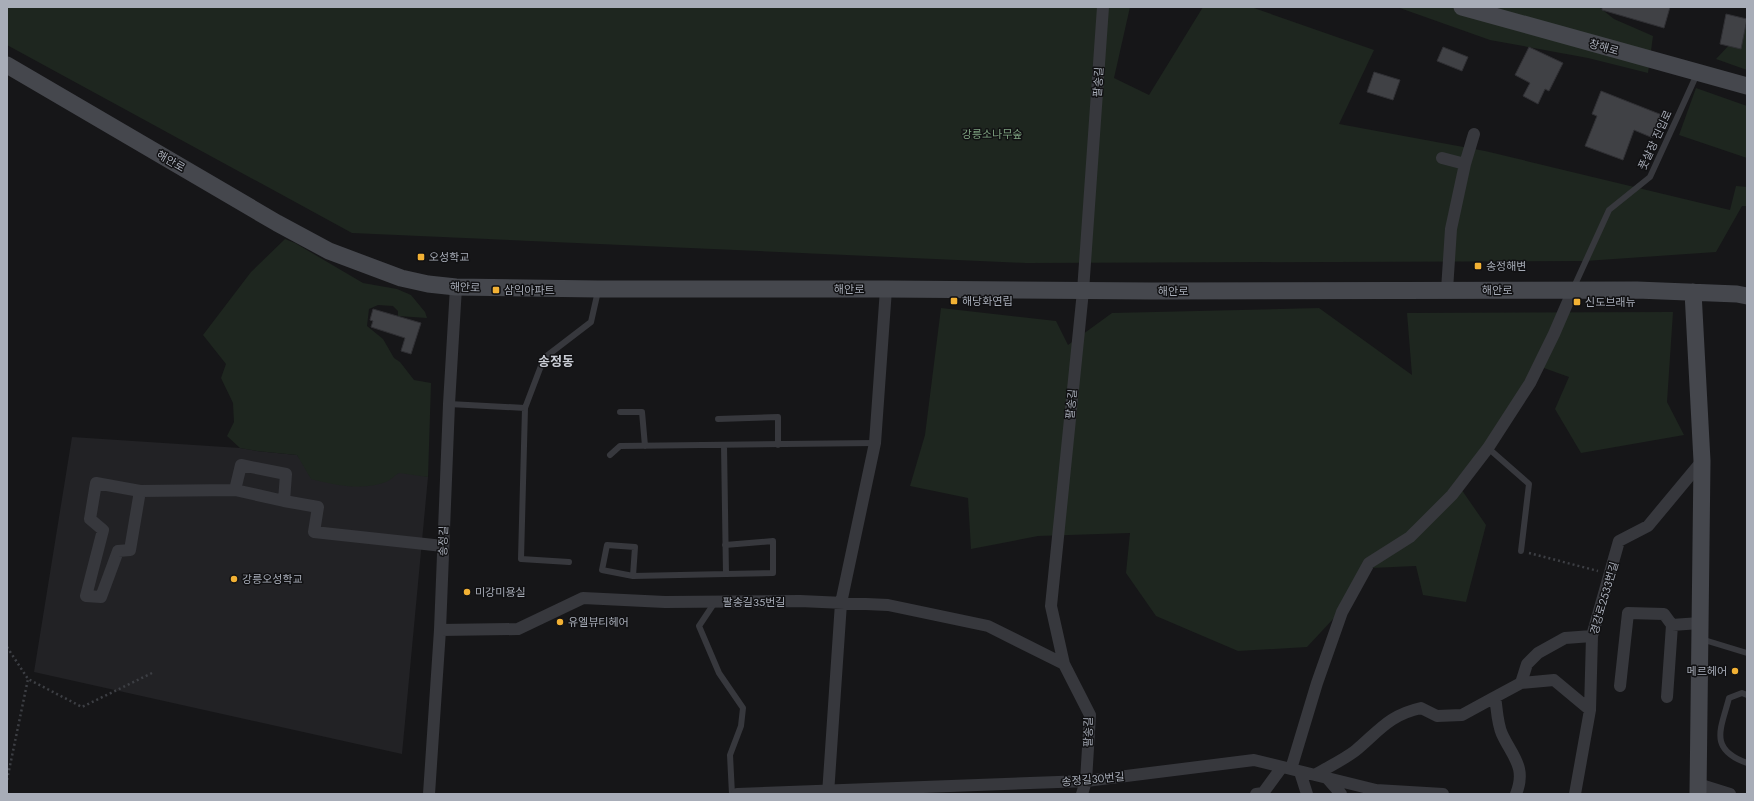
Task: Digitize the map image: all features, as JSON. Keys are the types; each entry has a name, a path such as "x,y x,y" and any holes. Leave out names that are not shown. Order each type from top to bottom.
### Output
{"street":[{"name":"팔송길","path":"1082,794 1086,781 1090,715 1064,664 1051,606 1083,291 1103,7"},
{"name":"창해로","path":"1462,7 1747,86"},
{"name":"해안로","path":"7,65 276,223 329,251 401,278 428,284 456,287 598,289 1083,291 1637,290 1747,296"},
{"path":"1447,290 1451,229 1465,164 1474,134"},
{"path":"1442,158 1465,164"},
{"name":"송정길","path":"429,794 440,630 449,404 456,287"},
{"path":"828,792 841,603 875,443 886,289"},
{"path":"1256,794 1263,793 1291,770 1317,683 1342,612 1369,563 1410,537 1452,495 1488,448 1530,383 1554,334 1573,290"},
{"path":"1693,292 1702,461 1698,789 1730,794"},
{"name":"경강로2533번길","path":"1575,794 1590,710 1592,636 1619,542 1648,526 1702,461"},
{"path":"235,490 242,465 286,474 284,501"},
{"path":"140,490 130,550 118,551 101,597 86,596 103,530 90,519 96,483 140,490 235,490 318,507 314,532 443,546"},
{"name":"팔송길35번길","path":"440,630 518,629 583,598 665,602 800,601 888,605 988,626 1064,664"},
{"path":"1620,686 1628,613 1664,614 1672,625 1667,697"},
{"path":"1672,625 1700,631"},
{"path":"1521,683 1527,664 1538,653 1565,638 1592,636"},
{"path":"1315,775 1354,752 1389,720 1411,710 1421,708 1437,716 1462,715 1521,683 1554,680 1590,710"},
{"path":"1495,697 1501,732 1519,765 1519,786 1516,794"},
{"name":"송정길30번길","path":"737,794 828,792 1086,781 1254,760 1376,790 1443,794"},
{"path":"1291,770 1307,794"},
{"path":"1328,779 1339,792 1350,794"}],"lane":[{"name":"풋살장 진입로","path":"1573,290 1610,210 1650,177 1698,72"},
{"path":"569,562 522,559 525,408 544,358 591,322 598,289"},
{"path":"449,404 525,408"},
{"path":"620,412 642,412 645,446"},
{"path":"718,419 778,417 778,444"},
{"path":"610,456 620,446 875,443"},
{"path":"724,445 726,574"},
{"path":"1488,448 1530,484 1521,551"},
{"path":"633,576 635,547 606,545 602,570 633,576 773,574 773,542 725,545"},
{"path":"715,602 699,626 719,672 743,708 741,726 730,756 732,794"},
{"path":"1700,631 1747,653"},
{"path":"1747,695 1742,693 1729,698 1719,736 1724,749 1737,760 1747,763"}],"path":[{"path":"1521,551 1610,575"},
{"path":"7,647 28,679 82,707 152,673"},
{"path":"7,780 28,679"}],"shaded area":[{"name":"강릉오성학교","path":"72,437 240,448 297,455 303,463 402,470 428,477 402,754 34,672"}],"green space":[{"name":"강릉소나무숲","path":"7,7 1130,7 1114,78 1149,95 1203,7 1251,7 1374,50 1339,124 1485,151 1730,210 1736,186 1747,187 1747,206 1742,206 1716,252 1585,261 1026,263 352,233 7,45"},
{"path":"1397,7 1599,7 1614,19 1653,36 1648,73 1588,58 1490,40"},
{"path":"1747,26 1747,70 1716,59"},
{"path":"1696,88 1747,106 1747,158 1679,135"},
{"path":"285,239 295,243 363,283 397,289 411,295 425,312 427,318 398,316 398,311 393,306 378,305 369,309 367,326 383,339 394,358 400,362 414,380 431,383 428,477 399,473 386,482 377,485 358,487 329,483 311,479 297,455 240,448 227,436 234,422 233,403 221,378 226,364 203,335 251,272"},
{"path":"941,308 1056,321 1068,345 1112,313 1319,308 1412,375 1407,313 1673,312 1667,402 1684,435 1581,453 1555,409 1569,377 1544,368 1459,486 1486,525 1466,602 1423,595 1416,566 1371,568 1348,603 1307,647 1238,651 1156,616 1126,573 1130,533 1038,536 971,549 968,498 910,486 925,435"}],"building":[{"path":"1602,7 1670,7 1664,28 1602,10"},
{"path":"1726,14 1747,19 1741,49 1720,44"},
{"path":"1443,47 1468,57 1462,71 1437,61"},
{"path":"1529,47 1563,63 1549,91 1545,89 1538,104 1523,96 1530,83 1515,75"},
{"path":"1374,72 1400,80 1393,100 1367,92"},
{"path":"1601,91 1662,115 1653,138 1634,130 1623,160 1585,146 1597,116 1592,114"},
{"path":"373,309 421,323 411,354 401,351 405,338 371,327 373,321 370,320"}],"place":[{"name":"오성학교","path":"421,257"},
{"name":"송정해변","path":"1478,266"},
{"name":"삼익아파트","path":"496,290"},
{"name":"해당화연립","path":"954,301"},
{"name":"신도브래뉴","path":"1577,302"},
{"name":"강릉오성학교","path":"234,579"},
{"name":"미강미용실","path":"467,592"},
{"name":"유엘뷰티헤어","path":"560,622"},
{"name":"메르헤어","path":"1735,671"}],"district":[{"name":"송정동","path":"556,361"}]}
